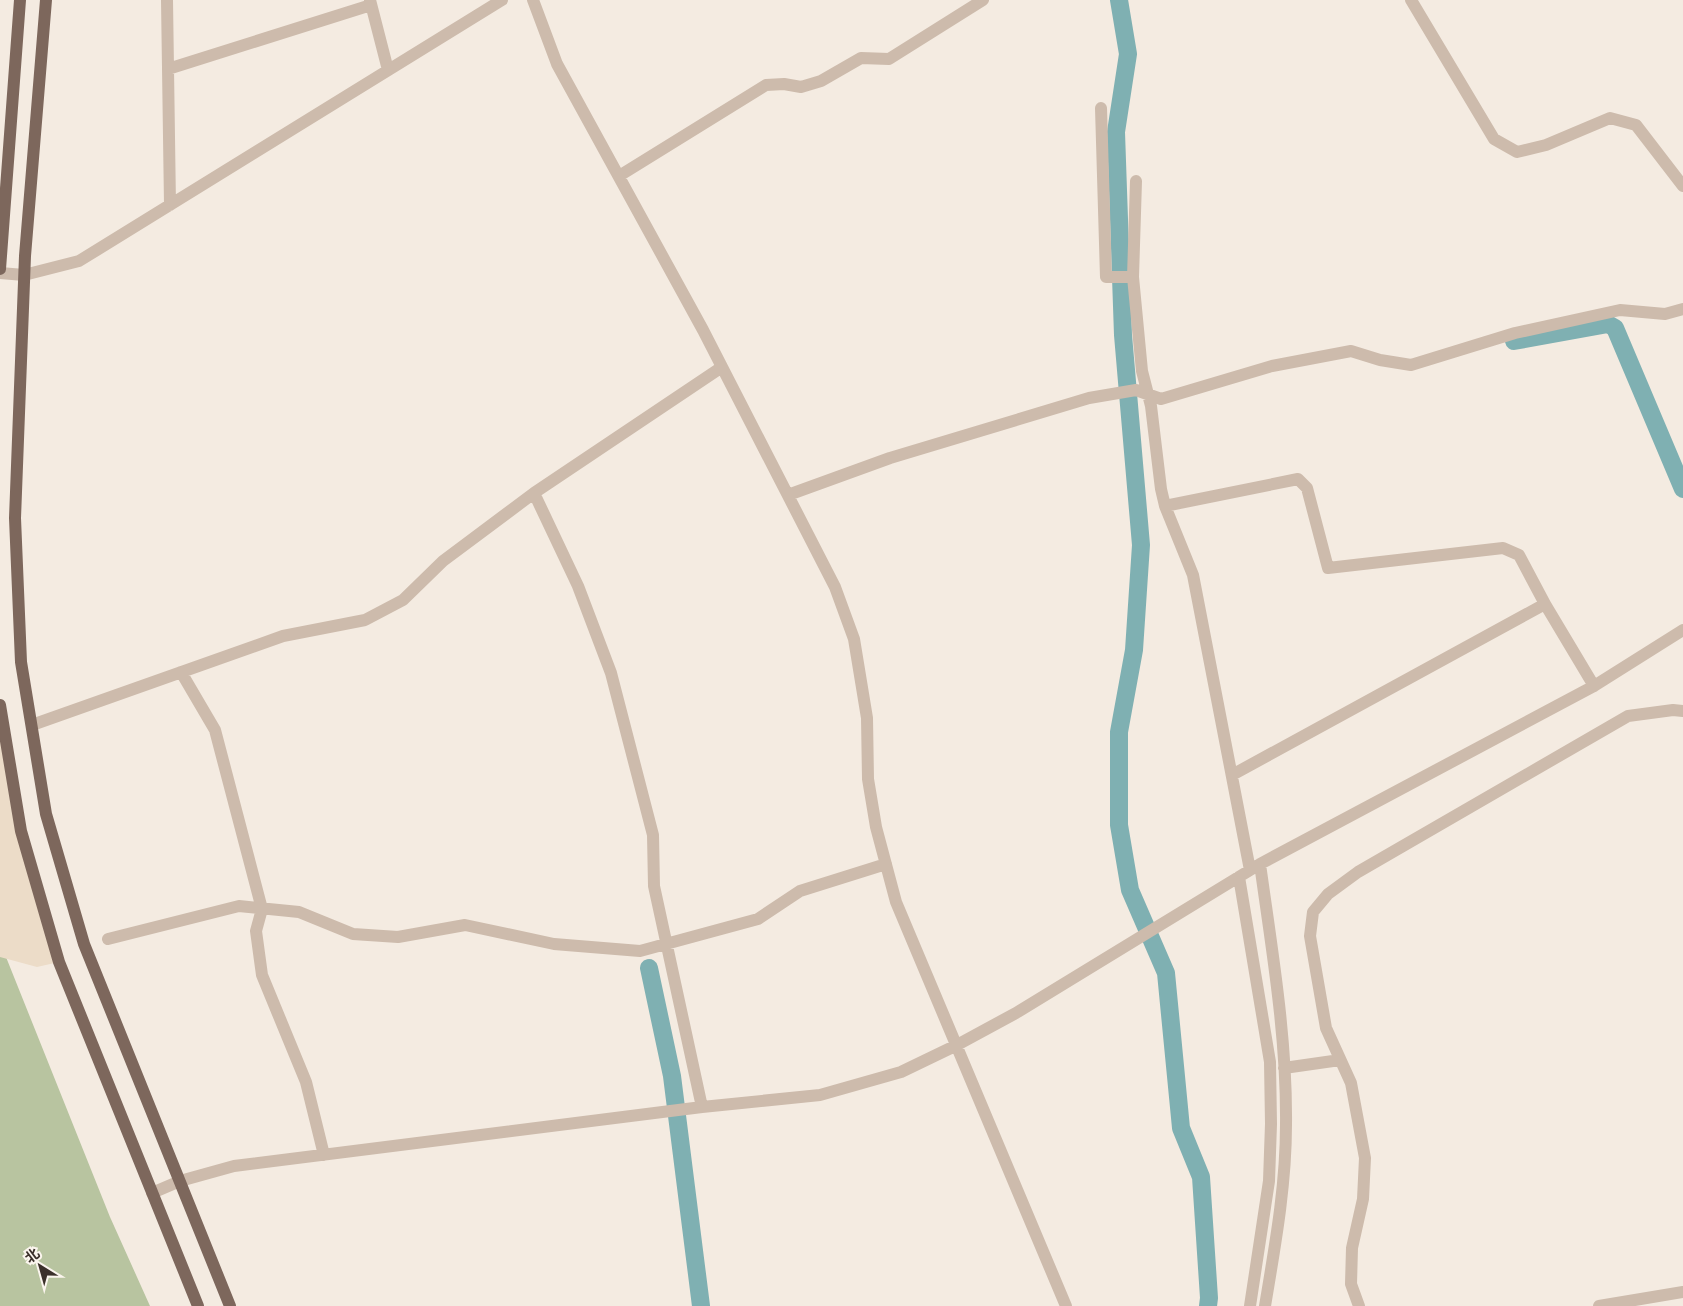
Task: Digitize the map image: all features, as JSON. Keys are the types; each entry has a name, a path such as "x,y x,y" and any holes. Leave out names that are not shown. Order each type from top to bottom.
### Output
{"main road":[{"path":"0,269 20,0"},
{"path":"46,0 24,275 15,518 21,662 46,814 84,944 230,1306"},
{"path":"0,704 21,831 59,962 198,1306"}],"street":[{"path":"167,0 170,205"},
{"path":"0,274 24,275 79,261 502,0"},
{"path":"533,0 557,64 722,367 834,587 854,639 867,718 868,779 876,828 896,902 1066,1306"},
{"path":"619,176 766,85 784,84 801,87 821,81 861,58 888,58 983,0"},
{"path":"1411,0 1494,139 1517,152 1546,145 1610,118 1636,125 1683,186"},
{"path":"168,70 371,2 388,70"},
{"path":"1100,108 1106,277 1133,277"},
{"path":"1136,181 1133,277 1142,371 1148,394 1161,489 1194,575 1250,870 1282,1023 1286,1125 1284,1177 1265,1306"},
{"path":"788,495 890,458 1089,398 1136,390 1161,399 1272,366 1351,351 1380,360 1411,365 1515,333 1620,310 1665,314 1683,309"},
{"path":"32,725 283,636 365,620 403,600 444,561 534,493 722,367"},
{"path":"1166,506 1298,479 1307,488 1328,568 1503,548 1519,555 1545,604 1594,686"},
{"path":"534,493 578,586 611,673 653,835 654,886 701,1107"},
{"path":"1232,774 1545,604"},
{"path":"152,1193 180,1181 234,1166 701,1107 820,1095 901,1072 957,1045 1016,1013 1250,870 1594,686 1681,632"},
{"path":"181,672 215,730 262,908 256,930 262,975 306,1082 324,1155"},
{"path":"1359,1306 1352,1284 1352,1248 1363,1199 1365,1158 1351,1083 1326,1028 1310,936 1313,912 1328,894 1358,872 1628,716 1678,710"},
{"path":"108,939 239,906 299,912 353,934 398,937 465,925 554,944 640,951 758,919 800,891 886,864"},
{"path":"1250,870 1270,1071 1272,1124 1269,1181 1250,1306"},
{"path":"1284,1068 1340,1060"},
{"path":"1599,1306 1683,1292"}],"green space":[{"path":"0,942 110,1217 150,1306 0,1306"}],"shaded area":[{"path":"0,705 21,831 59,962 37,967 0,957"}],"waterway":[{"path":"1119,0 1128,54 1116,132 1123,335 1141,545 1134,650 1119,732 1119,825 1130,890 1166,973 1181,1128 1201,1177 1208,1306"},
{"path":"1514,341 1608,324 1615,328 1683,489"},
{"path":"649,968 672,1076 701,1306"}]}
